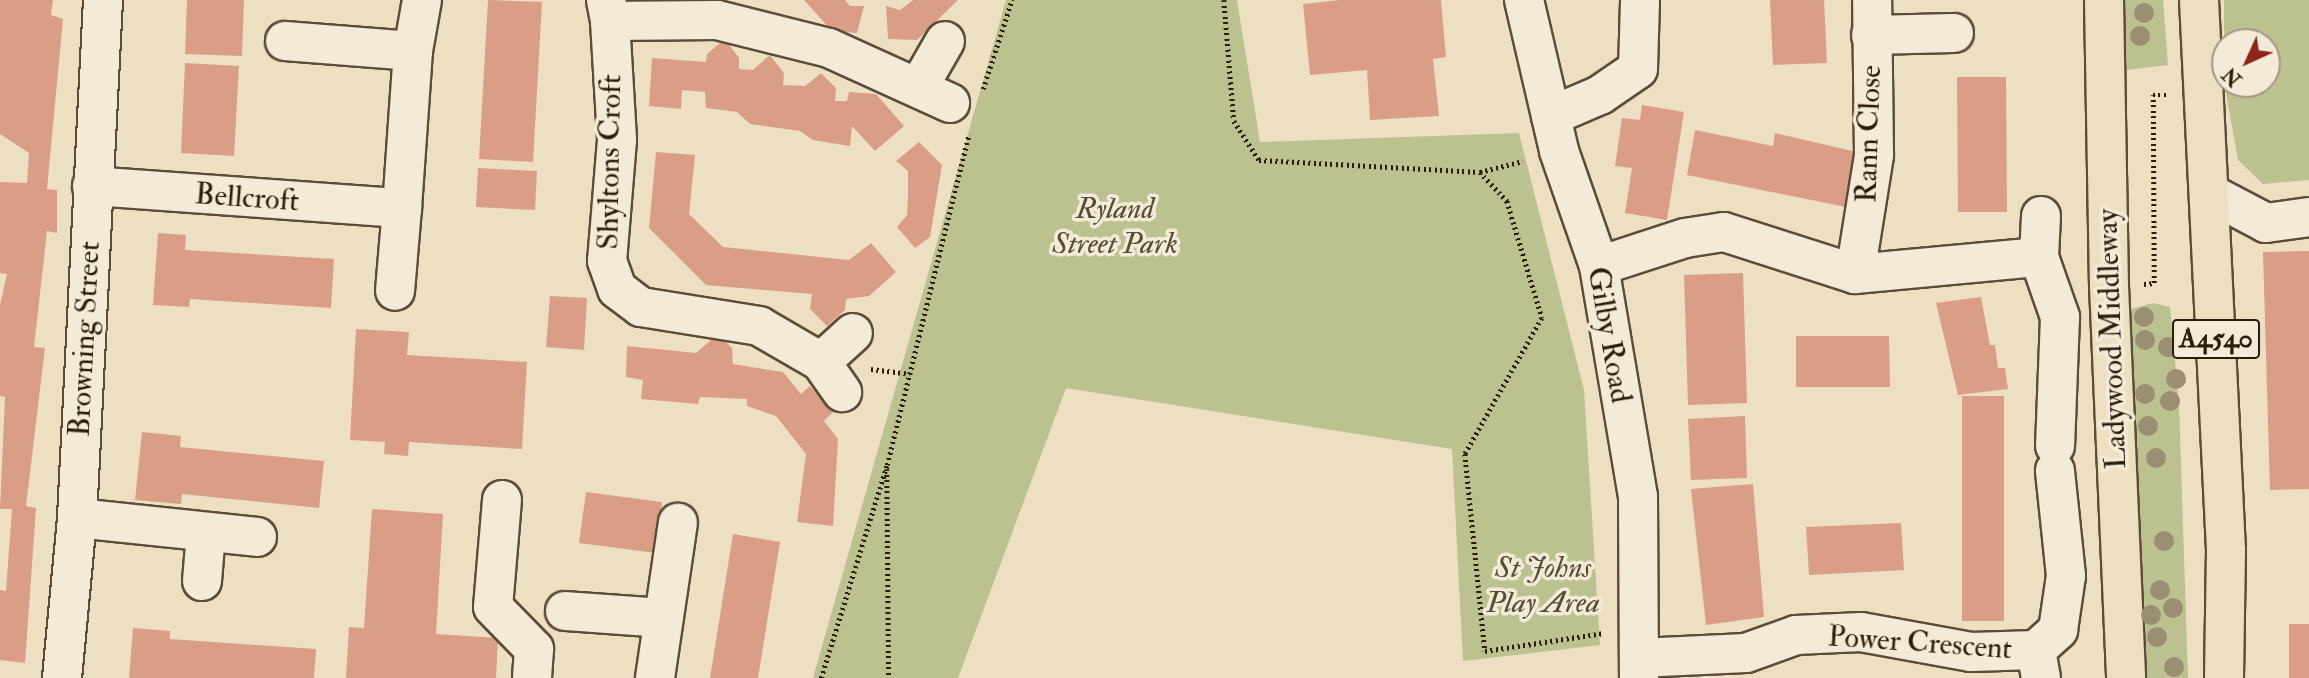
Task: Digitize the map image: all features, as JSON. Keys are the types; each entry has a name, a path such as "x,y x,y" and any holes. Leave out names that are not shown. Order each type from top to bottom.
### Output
{"highway":[{"name":"Ladywood Middleway","path":"2104,0 2109,286 2126,678"},
{"name":"A4540","path":"2199,0 2201,97 2211,194 2226,550 2224,678"}],"street":[{"name":"Browning Street","path":"62,678 77,518 103,0"},
{"path":"396,291 413,51 422,0"},
{"name":"Gilby Road","path":"1524,0 1555,134 1599,266 1638,496 1639,654"},
{"path":"1555,134 1600,94 1638,69 1640,2"},
{"path":"608,10 718,20 829,48 955,104"},
{"name":"Shyltons Croft","path":"608,10 617,140 607,261 617,289 641,307 759,326 832,377 853,333"},
{"name":"Rann Close","path":"1855,274 1874,155 1872,18 1954,33"},
{"path":"285,41 413,51"},
{"path":"945,41 955,104"},
{"name":"Bellcroft","path":"92,186 402,208"},
{"path":"2211,194 2266,223 2309,217"},
{"path":"1599,266 1685,238 1724,232 1855,274 2039,257 2042,216"},
{"name":"Power Crescent","path":"1639,654 1746,653 1796,635 1861,632 2038,664 2058,630 2066,576 2055,458 2060,317 2039,257"},
{"path":"502,500 493,607 533,664"},
{"path":"77,518 257,537"},
{"path":"655,678 678,523"},
{"path":"202,582 206,533"},
{"path":"565,611 662,618"}],"path":[{"path":"821,678 887,465 955,104 1012,0"},
{"path":"1224,0 1234,121 1259,160 1480,172 1555,134"},
{"path":"2109,286 2154,284 2153,94 2201,97"},
{"path":"1480,172 1507,201 1542,318 1465,454 1485,650 1639,654"},
{"path":"887,465 889,678"}],"green space":[{"name":"Ryland Street Park","path":"1006,0 1237,0 1260,142 1519,133 1584,390 1600,645 1463,661 1452,449 1066,388 958,678 813,678"},
{"path":"2117,0 2163,0 2168,65 2118,71"},
{"path":"2224,0 2309,0 2309,180 2263,184 2238,160 2227,98 2281,98 2281,28 2224,28"},
{"path":"2153,303 2170,307 2179,404 2188,678 2137,678 2128,310"}],"building":[{"path":"0,0 53,0 51,15 63,19 47,189 57,190 57,233 47,231 34,347 45,348 26,506 36,508 25,663 0,660 0,590 6,591 12,509 0,509 5,397 0,396 0,305 7,274 0,273 0,182 27,183 29,153 0,134"},
{"path":"187,0 244,0 242,56 185,54"},
{"path":"488,0 542,2 533,162 479,159"},
{"path":"804,0 845,0 850,6 864,6 857,33 832,31"},
{"path":"913,0 958,0 917,40 888,39 886,6 900,10"},
{"path":"1340,0 1441,0 1446,57 1433,59 1439,116 1370,120 1367,70 1310,75 1303,4"},
{"path":"1770,0 1824,0 1827,63 1773,65"},
{"path":"725,39 739,58 739,69 753,70 770,55 784,73 783,85 805,86 821,73 836,88 835,101 847,101 849,92 876,94 904,126 875,151 852,126 850,146 813,140 800,131 750,124 737,112 706,108 705,92 682,90 681,109 649,106 652,58 706,62 707,54"},
{"path":"185,63 239,66 234,156 181,153"},
{"path":"1957,77 2006,77 2007,212 1958,212"},
{"path":"1642,105 1684,112 1667,220 1625,213 1632,168 1615,166 1622,118 1640,120"},
{"path":"1695,130 1773,146 1775,133 1857,152 1846,207 1687,175"},
{"path":"919,142 942,165 930,237 915,248 897,227 907,215 908,171 896,161"},
{"path":"656,152 695,155 689,214 723,247 849,260 871,243 896,272 869,296 846,299 845,310 827,326 810,309 812,294 706,285 649,228"},
{"path":"478,168 537,171 535,210 476,207"},
{"path":"158,233 186,235 185,250 334,259 331,308 190,299 189,307 153,305"},
{"path":"2309,251 2309,489 2270,490 2263,252"},
{"path":"1743,273 1747,403 1688,405 1684,275"},
{"path":"550,296 587,298 584,350 546,347"},
{"path":"1981,297 1990,345 1995,345 1998,368 2005,368 2008,389 1958,395 1936,303"},
{"path":"356,329 409,332 407,355 527,362 522,449 409,442 408,456 384,454 385,442 350,440"},
{"path":"718,334 732,348 733,364 783,372 801,394 810,386 833,412 824,421 838,439 833,526 797,522 806,454 776,416 747,406 747,399 700,397 698,404 641,399 643,380 626,377 627,346 696,353"},
{"path":"1796,336 1889,336 1890,387 1796,387"},
{"path":"1962,396 2004,396 2004,621 1962,621"},
{"path":"1745,416 1747,478 1691,480 1688,419"},
{"path":"142,432 181,436 180,447 324,461 319,508 182,494 181,504 135,500"},
{"path":"1753,484 1764,617 1706,625 1691,489"},
{"path":"586,492 662,502 656,553 579,543"},
{"path":"372,509 443,514 436,634 498,638 496,678 346,678 349,627 364,628"},
{"path":"1901,523 1904,570 1809,575 1806,527"},
{"path":"733,534 780,542 758,678 710,678"},
{"path":"2289,624 2309,624 2309,678 2289,678"},
{"path":"133,628 170,631 170,639 316,649 314,678 129,678"}],"park label":[{"name":"St Johns Play Area","path":"1543,585"}]}
